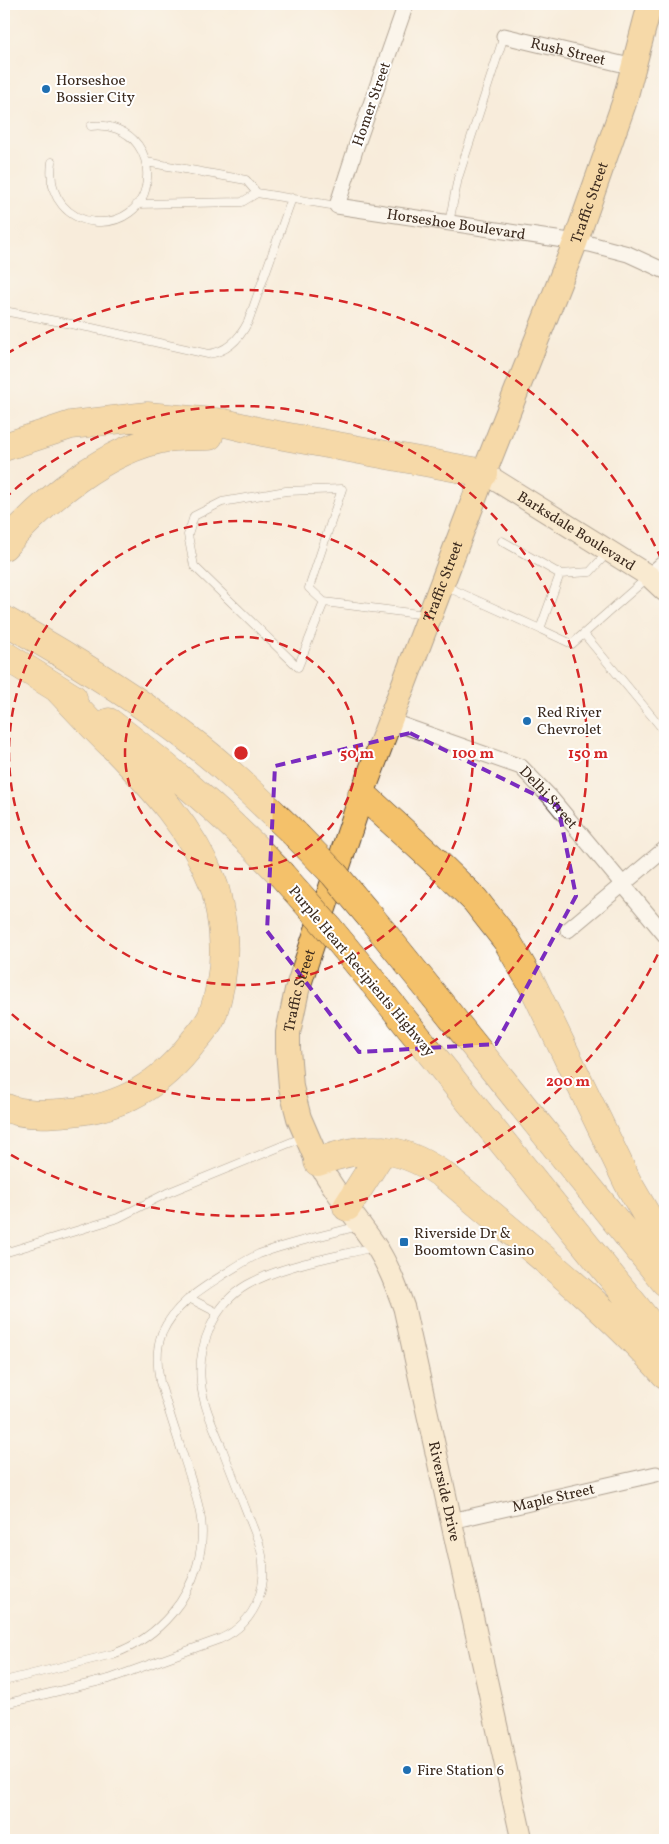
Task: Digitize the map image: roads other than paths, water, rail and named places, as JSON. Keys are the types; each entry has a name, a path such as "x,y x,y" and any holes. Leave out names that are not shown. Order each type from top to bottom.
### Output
{"highway":[{"path":"6,447 71,425 147,416 225,423 262,432 484,473"},
{"path":"4,546 23,525 82,476 114,457 141,445 167,438 262,432"},
{"path":"13,625 133,698 190,740 241,783 296,834 334,874 373,920 665,1282"},
{"name":"Purple Heart Recipients Highway","path":"5,656 107,721 167,767 222,815 280,873 328,926 665,1343"},
{"path":"4,1106 10,1109 47,1114 92,1110 125,1099 158,1081 184,1055 211,1018 222,977 224,936 214,884 191,839 147,780 58,689"},
{"path":"362,794 434,860 474,900 507,941 532,984 628,1183 665,1247"},
{"path":"318,1162 352,1151 383,1150 411,1157 430,1166 450,1180 602,1310 665,1374"},
{"path":"354,1216 383,1150"}],"main road":[{"name":"Traffic Street","path":"318,1162 305,1136 295,1107 291,1087 288,1049 290,1019 297,990 362,794 484,473 575,242 624,102 650,4"}],"street":[{"name":"Homer Street","path":"337,206 356,144 406,4"},
{"name":"Rush Street","path":"504,36 634,67"},
{"name":"Horseshoe Boulevard","path":"337,206 608,247 665,271"},
{"name":"Barksdale Boulevard","path":"484,473 649,576 665,591"},
{"path":"649,576 665,562"},
{"name":"Delhi Street","path":"390,722 521,766 550,797 665,936"},
{"path":"568,930 665,849"},
{"name":"Riverside Drive","path":"318,1162 332,1185 376,1246 395,1283 404,1308 522,1840"},
{"name":"Maple Street","path":"451,1521 656,1474"}],"lane":[{"path":"450,223 458,178 504,36"},
{"path":"52,162 50,177 55,195 60,203 74,216 92,222 112,221 128,213 137,204 145,190 147,181 146,162 138,146 121,130 106,126 91,126"},
{"path":"146,162 246,180 257,192 337,206"},
{"path":"137,204 242,202 257,192"},
{"path":"4,311 214,354 241,336 248,322 292,198"},
{"path":"324,602 298,667 194,566 188,535 194,516 222,502 286,491 342,488 309,588 324,602 430,615"},
{"path":"502,541 560,574 590,572 608,551"},
{"path":"540,628 560,574"},
{"path":"441,585 572,644 649,576"},
{"path":"584,634 665,732"},
{"path":"4,1253 118,1218 167,1192 305,1136"},
{"path":"4,1681 128,1649 144,1639 175,1609 187,1590 198,1558 201,1537 200,1514 194,1487 160,1382 158,1353 162,1332 176,1311 189,1298 242,1263 354,1216"},
{"path":"4,1704 109,1678 220,1639 240,1626 258,1601 264,1581 262,1553 210,1418 201,1382 203,1348 218,1313 223,1305 238,1291 260,1279 285,1270 376,1246"},
{"path":"189,1298 218,1313"}],"place":[{"name":"Horseshoe Bossier City","path":"46,89"},
{"name":"Red River Chevrolet","path":"527,721"},
{"name":"Riverside Dr & Boomtown Casino","path":"404,1242"},
{"name":"Fire Station 6","path":"407,1770"}]}
